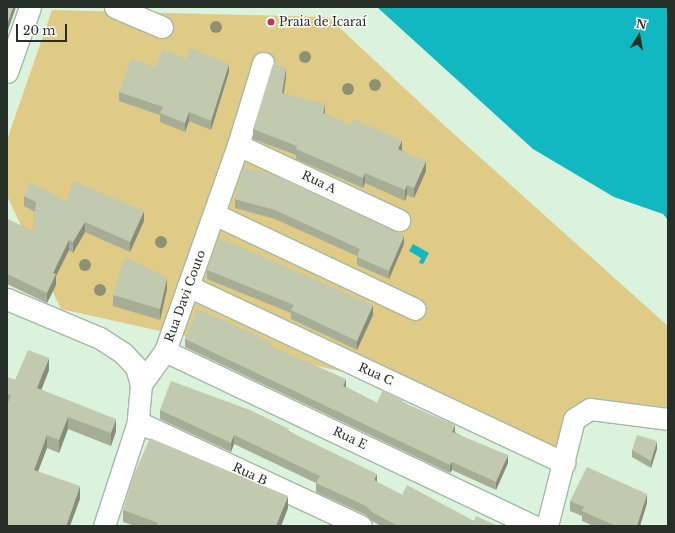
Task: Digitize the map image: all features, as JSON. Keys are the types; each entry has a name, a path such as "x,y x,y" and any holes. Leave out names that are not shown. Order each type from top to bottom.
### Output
{"street":[{"path":"7,72 30,7"},
{"path":"115,7 162,26"},
{"name":"Rua Davi Couto","path":"104,526 138,422 142,384 165,351 238,145 263,63"},
{"name":"Rua A","path":"238,145 399,220"},
{"path":"214,214 415,309"},
{"name":"Rua C","path":"188,286 564,463"},
{"path":"7,299 100,338 123,353 136,367 142,384"},
{"name":"Rua E","path":"165,351 534,526"},
{"path":"547,526 574,419 590,409 668,419"},
{"name":"Rua B","path":"138,422 361,526"}],"shaded area":[{"path":"52,10 328,17 446,127 668,326 668,409 640,404 585,404 557,449 421,389 61,309 7,196 7,140"}],"water":[{"path":"377,7 668,7 668,220 663,214 614,197 533,149"},
{"path":"413,244 429,253 423,264 419,263 421,258 409,251"}],"building":[{"path":"7,7 13,7 7,24"},
{"path":"190,48 229,64 211,121 189,112 185,123 160,113 163,107 119,92 131,59 155,67 163,49 186,59"},
{"path":"273,64 286,67 282,93 325,104 323,113 350,125 353,119 402,140 398,149 426,161 414,188 407,185 405,190 365,173 363,178 296,149 297,146 253,129"},
{"path":"244,167 282,178 404,236 389,271 357,257 360,249 275,210 235,199"},
{"path":"73,181 144,211 130,242 85,222 73,242 69,240 53,273 56,274 47,293 7,274 7,219 33,231 36,202 24,196 30,182 67,201"},
{"path":"220,238 373,305 357,341 291,310 294,305 207,270"},
{"path":"125,257 167,278 160,309 113,295"},
{"path":"198,309 273,343 271,346 346,379 343,386 377,403 383,390 403,400 402,402 455,425 452,432 508,455 496,482 452,462 450,465 185,339"},
{"path":"28,350 49,358 37,388 116,419 111,433 68,417 59,440 47,435 34,470 80,486 66,526 7,526 7,405 11,395 7,394 7,377 15,380"},
{"path":"171,381 250,410 289,429 288,431 377,474 374,480 402,495 407,485 474,521 476,516 498,526 395,526 396,525 372,512 366,506 316,483 320,476 234,435 231,443 160,410"},
{"path":"637,435 657,441 651,461 632,450"},
{"path":"150,438 288,496 276,526 157,526 158,523 123,510 133,477"},
{"path":"587,467 647,494 637,526 616,526 582,511 584,507 570,501"}],"place":[{"name":"Praia de Icaraí","path":"271,22"}]}
